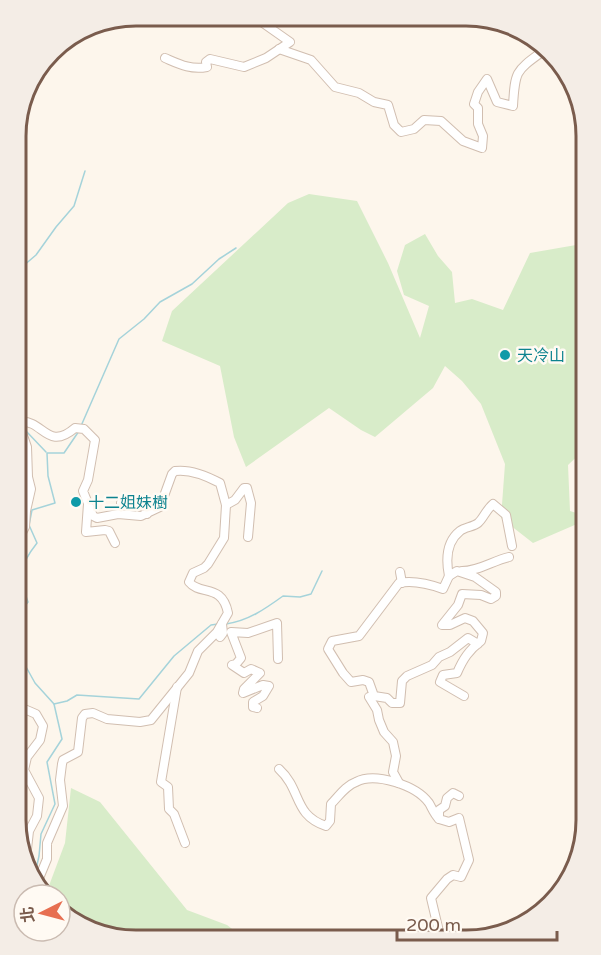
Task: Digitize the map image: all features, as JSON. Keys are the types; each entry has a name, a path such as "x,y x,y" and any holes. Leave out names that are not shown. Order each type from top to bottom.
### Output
{"street":[{"path":"165,58 177,65 194,69 207,67 206,62 210,59 244,67 266,58 290,42 268,26"},
{"path":"279,50 310,60 335,87 359,93 375,102 388,105 394,125 401,132 414,129 424,120 441,121 463,141 482,148 483,136 478,124 478,108 474,104 483,84 487,79 497,102 513,106 514,79 520,69 539,55"},
{"path":"26,421 49,436 68,434 75,428 80,428 95,440 88,480 83,491 93,516 98,518 118,514 141,516 147,514 160,507 171,474 179,470 210,477 220,483 226,505 224,538 208,564 193,573 189,582 193,587 217,593 228,609 228,613 222,624 198,651 189,673 151,720 140,722 115,720 93,713 86,714 82,718 78,752 63,760 60,780 63,806 47,843 46,864 41,875"},
{"path":"26,444 31,489 26,511 26,527"},
{"path":"226,505 235,500 244,488 248,488 251,503 248,537"},
{"path":"121,503 145,501 150,504 147,514"},
{"path":"88,502 86,532 109,531 115,543"},
{"path":"449,576 446,562 449,545 460,531 478,523 493,504 506,515 512,546"},
{"path":"374,696 369,682 363,680 351,682 343,673 328,649 332,640 358,636 399,584 408,582 428,584 443,589 449,576 457,571 476,570 508,557"},
{"path":"457,571 475,577 496,592 494,599 462,594 458,605 442,625 450,625 465,618 473,621 483,633 482,641 463,659 457,673 443,675 440,682 464,696"},
{"path":"400,572 402,583"},
{"path":"231,632 248,633 277,622 278,659"},
{"path":"222,624 231,632 241,658 232,665 244,673 250,669 260,673 244,689 243,693 269,686 263,696 253,702 253,707 257,708"},
{"path":"220,638 223,633 222,624"},
{"path":"399,783 393,772 396,751 393,742 384,732 378,720 377,710 369,697 387,698 392,703 400,703 402,681 407,676 432,665 439,657 450,652 468,638 478,644"},
{"path":"178,686 161,782 168,787 169,809 174,814 185,843"},
{"path":"26,710 36,714 43,726 40,740 26,761"},
{"path":"279,769 292,783 303,810 314,822 326,826 330,821 331,804 353,782 367,777 399,783 421,795 439,819 448,822 459,818 469,860 461,878 453,875 431,898 439,930"},
{"path":"26,774 39,798 37,816 29,831 28,841"},
{"path":"439,819 438,810 445,806 447,798 453,793 459,796"}],"green space":[{"path":"309,194 357,201 388,263 420,338 429,306 404,295 397,271 405,245 425,234 438,256 452,272 455,303 472,299 503,310 530,253 576,245 576,458 568,465 570,511 575,513 575,525 533,543 501,518 505,464 481,404 462,381 445,366 433,388 375,437 329,408 246,467 234,437 220,366 162,341 172,311 288,203"},
{"path":"71,788 100,802 187,910 227,925 233,930 136,930 107,926 72,909 72,883 50,883 65,843"}],"waterway":[{"path":"26,264 36,255 74,206 85,171"},
{"path":"81,426 119,339 144,319 160,302 192,284 219,259 236,248"},
{"path":"26,431 46,452"},
{"path":"26,560 37,543 29,525 32,510 55,503 48,476 47,453 64,453 79,431"},
{"path":"226,624 249,617 283,596 300,597 311,594 322,571"},
{"path":"26,595 28,602 26,605"},
{"path":"54,704 67,701 77,695 139,699 174,656 211,625 218,624"},
{"path":"26,667 35,683 54,704 62,739 47,762 55,804 41,834 37,867"}],"place":[{"name":"天冷山","path":"505,355"},
{"name":"十二姐妹樹","path":"76,502"}]}
